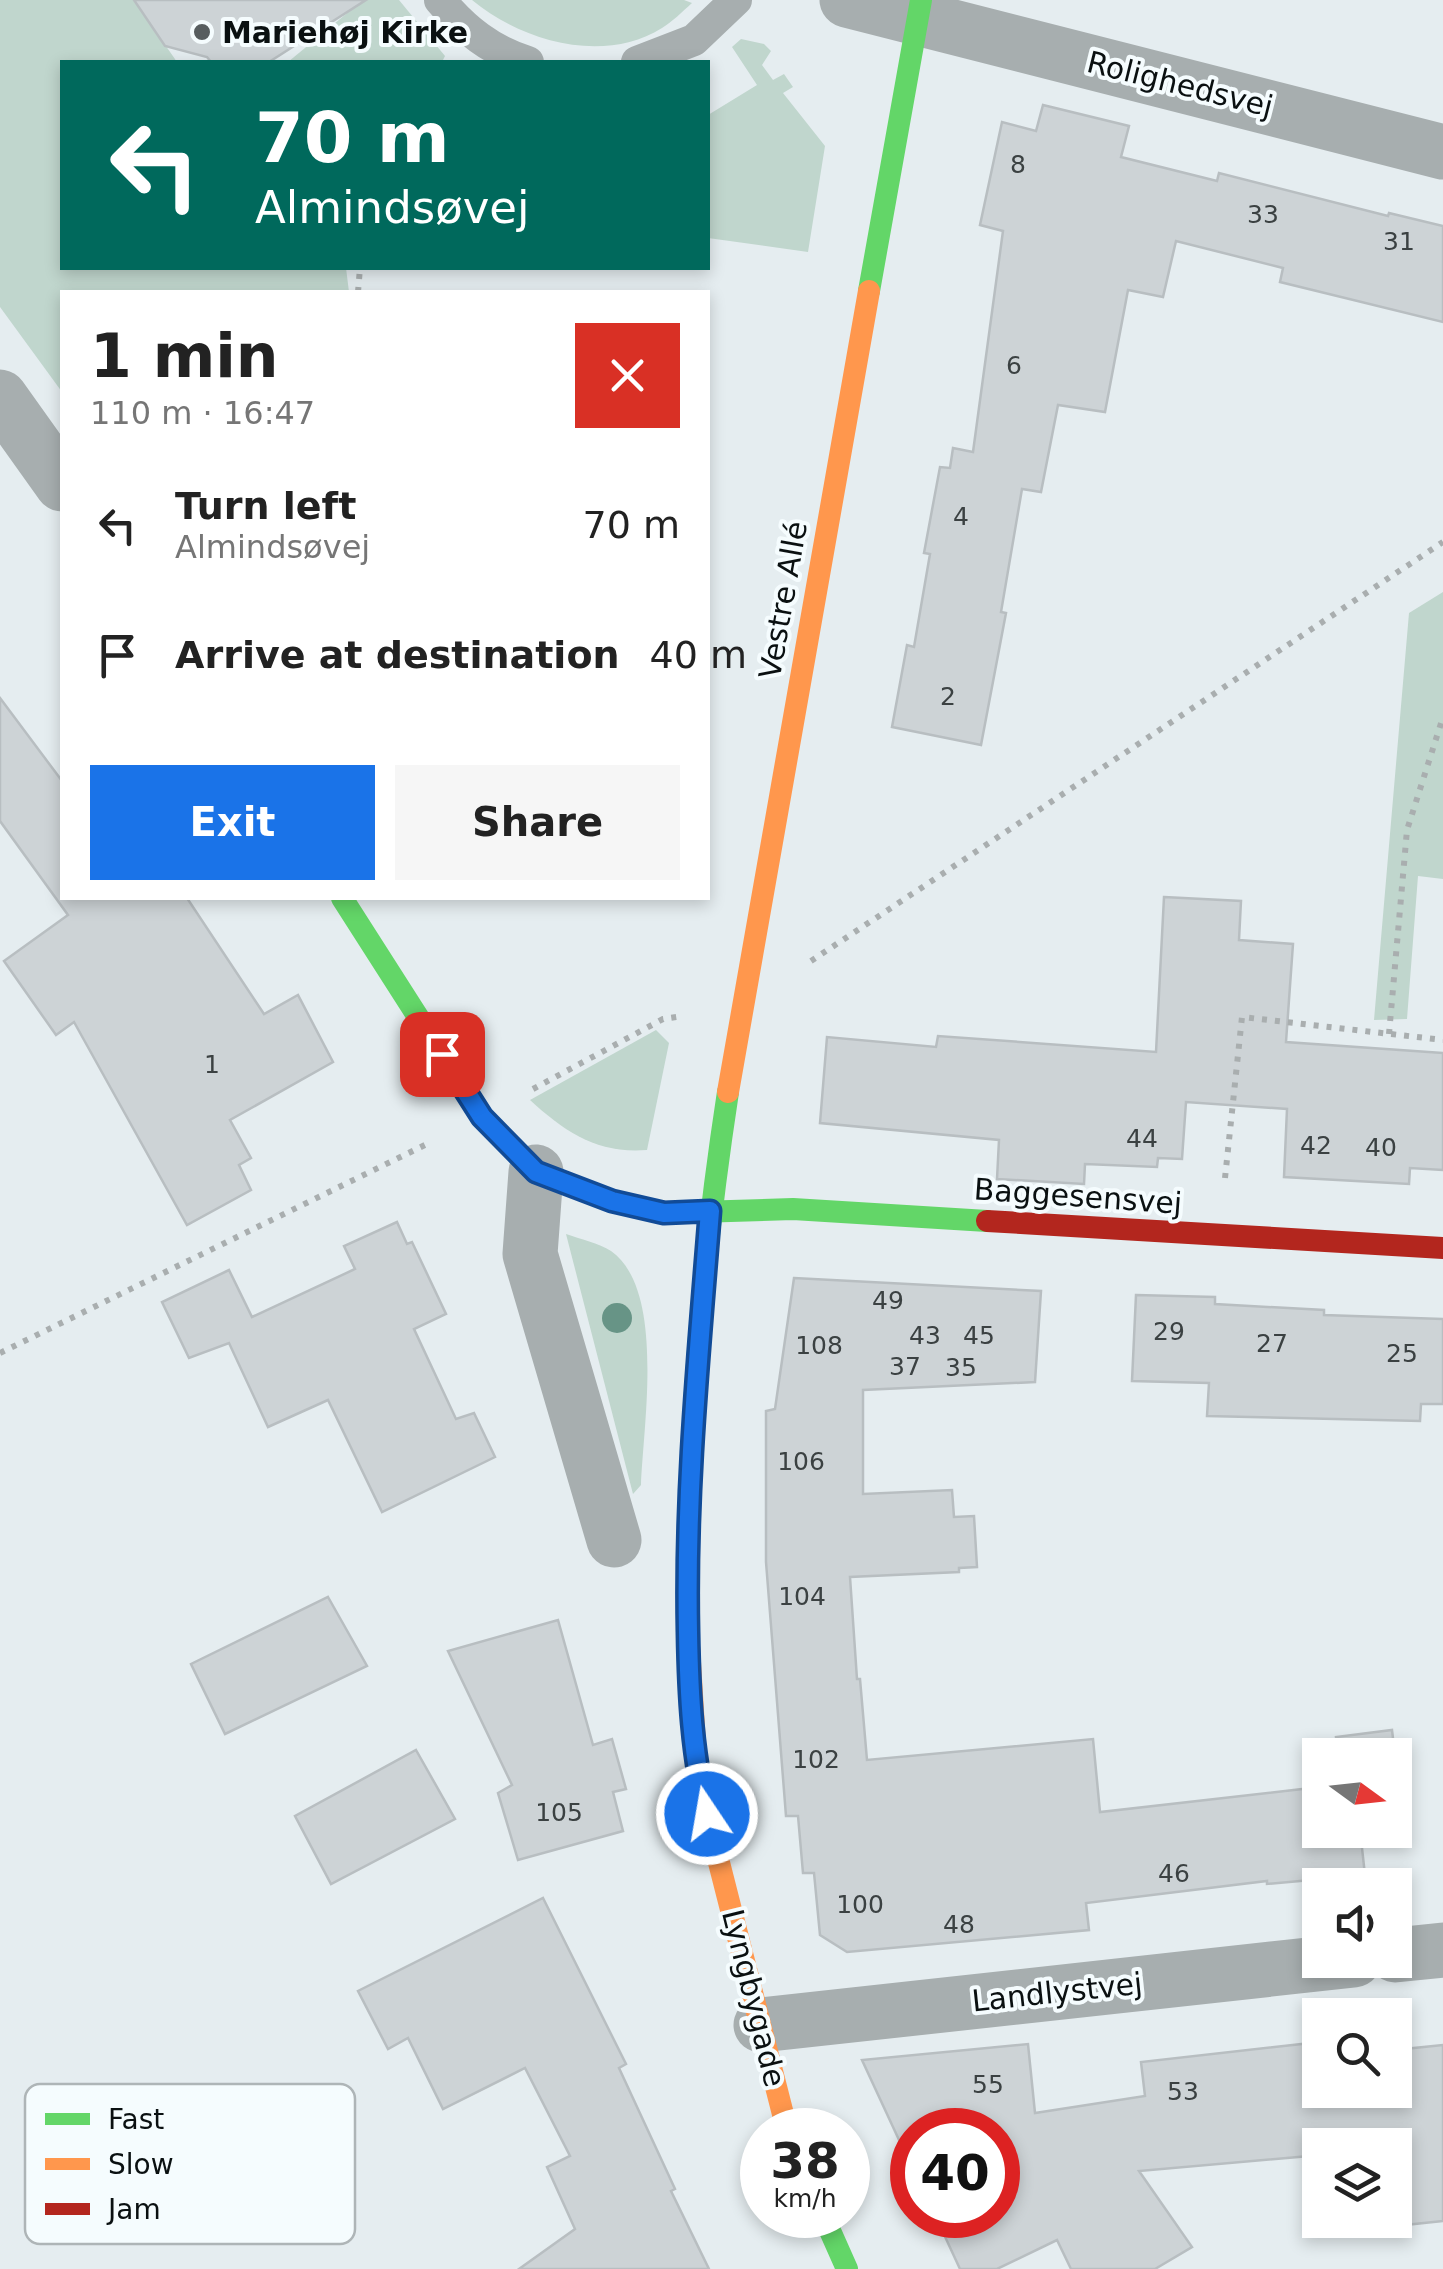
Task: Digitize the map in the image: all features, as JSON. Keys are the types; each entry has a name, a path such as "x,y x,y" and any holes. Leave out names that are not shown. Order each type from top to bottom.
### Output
{"street":[{"name":"Rolighedsvej","path":"847,0 919,9 1443,152"},
{"name":"Vestre Allé","path":"710,1211 741,1007 919,9"},
{"path":"0,397 60,481"},
{"path":"343,900 482,1117 536,1172 530,1254 614,1540"},
{"name":"Baggesensvej","path":"536,1172 612,1201 664,1213 793,1208 1443,1248"},
{"name":"Lyngbygade","path":"710,1211 687,1566 697,1776 782,2108"},
{"path":"1412,1954 1443,1950"},
{"name":"Landlystvej","path":"761,2025 1302,1966"},
{"path":"833,2238 846,2269"}],"lane":[{"path":"440,0 462,28 520,60"},
{"path":"641,60 694,40 736,0"}],"path":[{"path":"1436,546 1443,555"},
{"path":"1389,1034 1407,830 1443,717"},
{"path":"1219,1235 1242,1018 1443,1040"}],"green space":[{"path":"0,0 134,0 176,60 60,60 60,270 346,270 349,290 60,290 60,389 0,307"},
{"path":"363,0 399,0 445,56 443,60 290,60"},
{"path":"472,0 692,3 666,26 639,39 589,46 538,37 514,27"},
{"path":"741,39 764,44 771,51 762,65 773,80 784,74 793,87 783,93 825,146 808,252 710,238 710,114 757,85 732,47"},
{"path":"1443,592 1443,879 1418,876 1407,1019 1374,1020 1409,613"},
{"path":"656,1030 669,1043 647,1150 597,1144 569,1131 530,1100"},
{"path":"566,1234 611,1251 628,1270 639,1296 645,1327 647,1395 641,1485 633,1494"}],"building":[{"name":"Mariehøj Kirke","path":"134,0 366,0 272,60 209,60 165,46"},
{"path":"1043,105 1129,126 1121,157 1217,181 1219,173 1443,226 1443,322 1280,282 1283,268 1176,241 1163,297 1128,290 1105,412 1058,405 1041,492 1022,489 1001,612 1006,613 981,745 892,727 907,645 914,647 930,554 924,553 940,467 950,468 953,448 973,452 1003,231 980,225 1002,122 1036,131"},
{"path":"0,698 60,778 60,900 188,900 264,1014 298,995 333,1062 230,1120 251,1158 239,1165 251,1190 187,1225 74,1022 56,1035 4,961 68,915 0,821"},
{"path":"1164,897 1241,901 1239,940 1293,944 1286,1042 1443,1053 1443,1170 1410,1168 1409,1184 1284,1177 1287,1109 1186,1102 1182,1159 1158,1158 1157,1167 1085,1164 1084,1184 997,1179 999,1140 820,1123 827,1037 936,1047 938,1036 1156,1052"},
{"path":"397,1222 407,1244 412,1242 446,1314 414,1329 456,1419 474,1413 495,1457 382,1512 328,1400 268,1427 229,1343 189,1358 162,1302 229,1270 252,1317 355,1269 344,1246"},
{"path":"794,1278 1041,1291 1035,1382 863,1390 863,1494 952,1490 954,1517 974,1516 977,1567 959,1568 959,1572 850,1577 867,1760 1093,1739 1100,1812 1302,1789 1302,1848 1362,1848 1364,1868 1302,1868 1302,1881 1267,1881 1086,1903 1089,1930 847,1952 820,1935 814,1873 803,1873 798,1816 786,1816 766,1562 766,1411 775,1409"},
{"path":"1136,1295 1215,1297 1215,1304 1324,1310 1324,1315 1443,1319 1443,1404 1421,1404 1420,1421 1207,1416 1209,1383 1132,1381"},
{"path":"328,1597 367,1666 225,1734 191,1664"},
{"path":"558,1620 593,1745 612,1739 626,1789 613,1792 623,1831 518,1860 498,1793 512,1785 448,1651"},
{"path":"1392,1730 1393,1738 1336,1738"},
{"path":"416,1750 455,1819 331,1884 295,1816"},
{"path":"543,1898 626,2064 619,2068 709,2269 519,2269 575,2229 547,2167 570,2156 525,2068 443,2109 408,2038 388,2049 358,1991"},
{"path":"1028,2044 1035,2113 1145,2096 1141,2062 1302,2044 1302,2108 1412,2108 1412,2048 1443,2045 1443,2221 1412,2224 1412,2128 1302,2128 1302,2157 1139,2171 1192,2247 1155,2269 1071,2269 1057,2240 997,2269 960,2269 946,2238 1020,2238 1020,2108 890,2108 890,2120 862,2060"}],"traffic: fast":[{"path":"869,291 921,0"},
{"path":"343,900 482,1117 536,1172 612,1201 664,1213 793,1209 987,1221"},
{"path":"689,1646 689,1507 696,1368 728,1092"},
{"path":"833,2238 847,2269"}],"traffic: slow":[{"path":"728,1092 869,291"},
{"path":"689,1646 697,1776 781,2108"}],"traffic: jam":[{"path":"987,1221 1443,1248"}],"place":[{"name":"Mariehøj Kirke","path":"202,32"}],"route":[{"path":"442,1054 482,1117 536,1172 612,1201 664,1213 710,1211 687,1566 697,1776 707,1814"}]}
